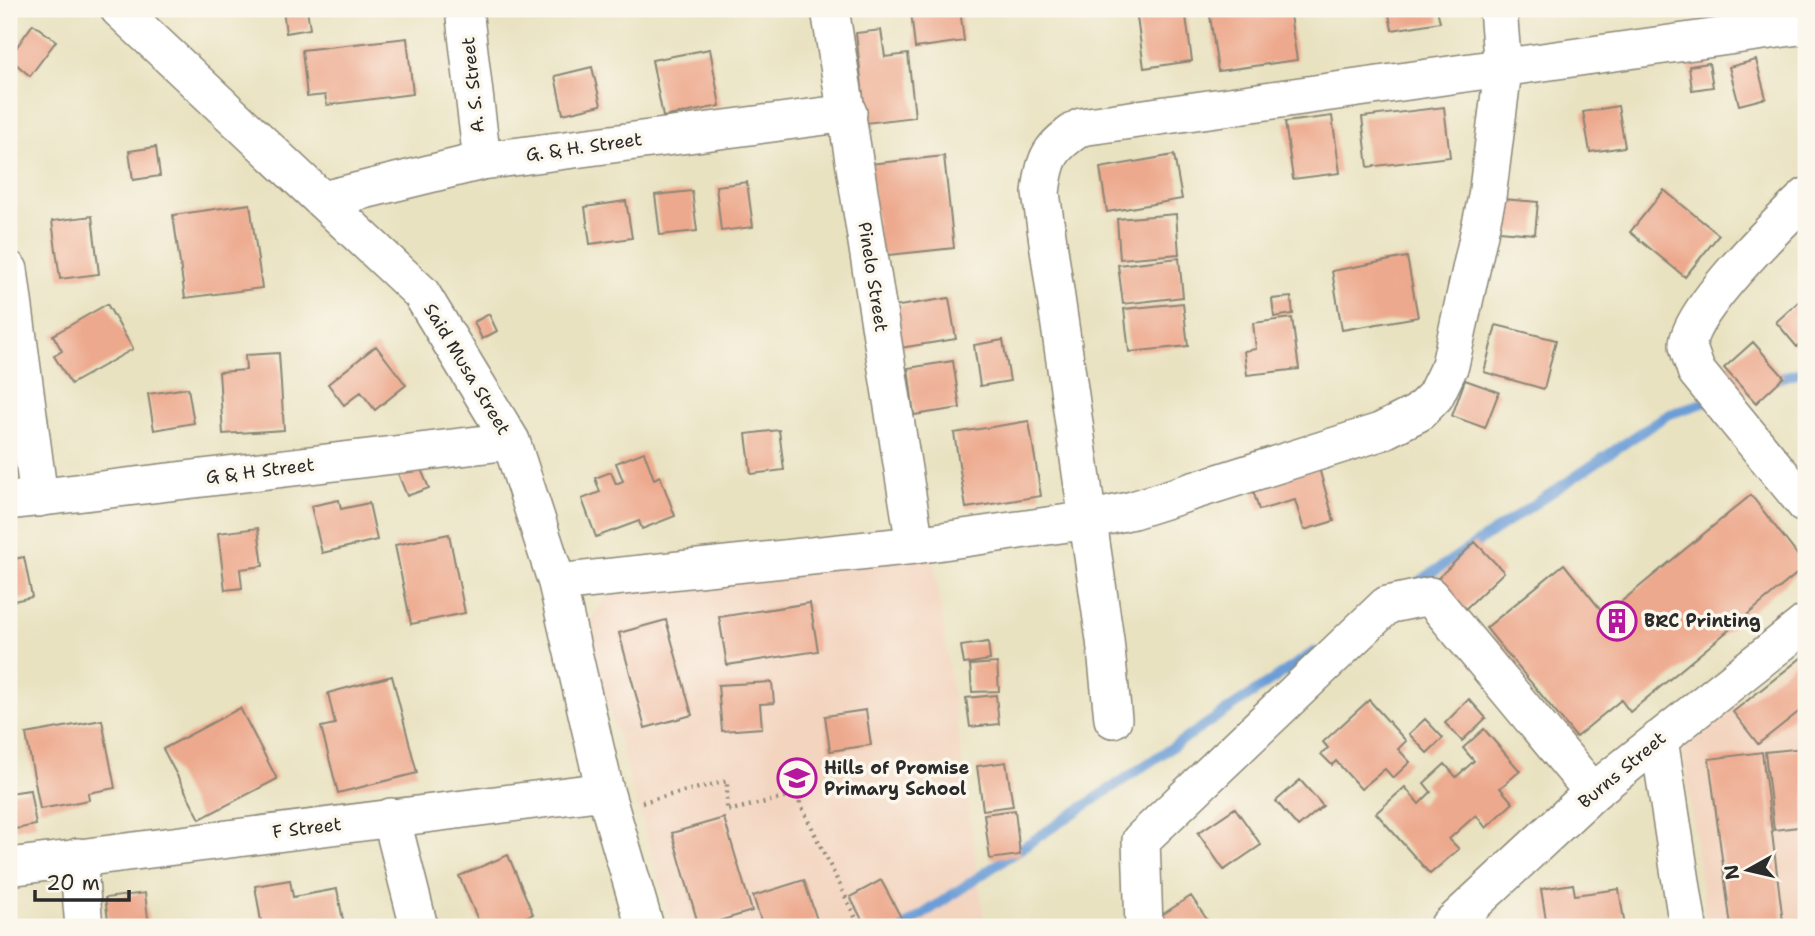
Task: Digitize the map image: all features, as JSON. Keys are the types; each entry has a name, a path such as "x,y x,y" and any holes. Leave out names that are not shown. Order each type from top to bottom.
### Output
{"street":[{"name":"Said Musa Street","path":"119,9 421,293 511,441 557,583 608,801 645,927"},
{"name":"A. S. Street","path":"464,9 482,161"},
{"name":"Pinelo Street","path":"830,9 915,545"},
{"path":"557,583 915,545 1088,520 1133,510 1380,432 1418,413 1435,396 1450,365 1487,197 1503,70 1498,9"},
{"path":"1113,719 1088,520 1041,193 1044,163 1058,141 1081,127 1503,70 1806,25"},
{"name":"G. & H. Street","path":"323,200 482,161 848,113"},
{"path":"1806,197 1776,225 1696,317 1688,344 1696,371 1806,505"},
{"path":"9,270 24,499"},
{"name":"G & H Street","path":"24,499 511,441"},
{"path":"1144,927 1141,840 1387,605 1430,596 1593,792"},
{"name":"Burns Street","path":"1448,927 1593,792 1806,624"},
{"path":"1659,739 1688,927"},
{"name":"F Street","path":"9,867 391,817 608,801"},
{"path":"391,817 419,927"},
{"path":"78,858 84,927"}],"path":[{"path":"608,801 727,781 727,811 796,795 860,927"}],"shaded area":[{"name":"Hills of Promise Primary School","path":"933,553 985,927 673,927 586,628 609,593"},
{"path":"1806,646 1806,927 1707,927 1683,749"}],"building":[{"path":"283,9 307,9 310,29 286,33"},
{"path":"960,9 964,41 915,48 911,11"},
{"path":"1185,9 1192,61 1144,68 1136,10"},
{"path":"1209,9 1263,9 1264,13 1289,9 1297,60 1218,71"},
{"path":"1388,9 1437,9 1440,22 1392,30"},
{"path":"33,24 56,41 30,76 9,58"},
{"path":"881,30 885,57 908,54 915,117 866,123 856,33"},
{"path":"407,38 413,94 327,105 325,95 307,97 302,50"},
{"path":"710,49 720,106 663,117 652,60"},
{"path":"1756,60 1766,98 1739,105 1729,67"},
{"path":"1709,63 1713,87 1692,90 1689,66"},
{"path":"592,67 601,105 563,114 555,76"},
{"path":"1618,106 1625,147 1590,152 1583,112"},
{"path":"1444,107 1450,157 1368,167 1362,117"},
{"path":"1332,116 1340,173 1293,179 1285,122"},
{"path":"156,147 160,176 133,180 129,151"},
{"path":"1174,155 1182,199 1107,212 1100,168"},
{"path":"944,156 954,248 880,256 870,164"},
{"path":"747,182 753,227 721,231 716,186"},
{"path":"1664,190 1719,235 1685,277 1630,232"},
{"path":"692,191 697,231 660,235 655,195"},
{"path":"1503,199 1538,202 1535,234 1499,231"},
{"path":"626,201 632,238 590,244 585,207"},
{"path":"250,204 262,288 185,298 173,215"},
{"path":"1176,214 1179,254 1120,259 1117,219"},
{"path":"92,216 99,274 60,279 52,221"},
{"path":"1407,257 1418,317 1342,330 1332,271"},
{"path":"1179,258 1183,297 1123,304 1118,265"},
{"path":"1806,295 1806,339 1797,347 1776,322"},
{"path":"1291,297 1293,314 1274,317 1272,299"},
{"path":"949,298 956,339 900,348 893,307"},
{"path":"1183,303 1188,346 1129,352 1124,309"},
{"path":"107,304 133,349 71,384 54,356 62,351 53,335"},
{"path":"489,314 497,331 482,339 474,322"},
{"path":"1292,318 1299,369 1247,375 1244,351 1256,349 1253,323"},
{"path":"1496,325 1556,340 1544,389 1484,372"},
{"path":"1003,340 1010,381 980,386 974,345"},
{"path":"1753,342 1784,377 1756,403 1724,368"},
{"path":"376,346 406,385 375,410 361,392 344,405 328,384"},
{"path":"279,353 284,430 223,434 219,372 246,370 245,355"},
{"path":"953,361 960,408 914,415 908,368"},
{"path":"1465,380 1499,392 1485,428 1452,416"},
{"path":"188,388 194,423 154,430 148,394"},
{"path":"1029,421 1041,496 966,508 954,433"},
{"path":"779,430 784,470 751,474 746,434"},
{"path":"644,452 654,479 660,476 675,516 642,529 639,521 596,537 582,499 600,492 595,478 611,472 616,484 623,481 616,463"},
{"path":"418,462 429,488 407,496 397,471"},
{"path":"1319,468 1334,521 1304,530 1295,500 1259,510 1252,487"},
{"name":"BRC Printing","path":"1751,495 1806,566 1630,712 1621,700 1576,737 1486,628 1564,564 1605,615"},
{"path":"339,500 341,509 369,503 377,540 322,553 311,506"},
{"path":"258,528 263,566 240,569 242,588 225,590 218,533"},
{"path":"449,534 465,613 411,624 395,545"},
{"path":"1475,542 1504,572 1461,613 1433,583"},
{"path":"24,557 32,597 9,602 9,560"},
{"path":"810,603 818,651 727,665 719,617"},
{"path":"666,620 692,715 645,728 619,633"},
{"path":"988,642 990,660 964,664 961,646"},
{"path":"1806,654 1806,706 1758,744 1733,712"},
{"path":"997,663 999,691 972,692 970,665"},
{"path":"392,676 417,773 338,793 321,727 335,724 328,693"},
{"path":"772,682 774,703 760,704 762,728 722,731 718,685"},
{"path":"996,695 999,724 970,727 966,698"},
{"path":"1469,699 1486,718 1462,741 1445,723"},
{"path":"1369,700 1406,741 1398,749 1410,762 1393,778 1385,769 1361,789 1336,761 1332,765 1321,754 1328,748 1323,742"},
{"path":"240,708 277,779 200,819 163,749"},
{"path":"866,710 871,745 830,751 825,716"},
{"path":"1425,719 1443,738 1427,753 1409,734"},
{"path":"102,720 115,788 88,793 89,800 40,809 26,734"},
{"path":"1484,729 1520,771 1500,788 1513,803 1486,828 1476,815 1449,839 1459,849 1430,874 1376,813 1405,787 1419,804 1431,792 1424,783 1445,764 1456,777 1474,761 1463,748"},
{"path":"1804,748 1806,826 1774,830 1765,752"},
{"path":"1762,752 1783,922 1806,919 1806,927 1731,927 1709,759"},
{"path":"1006,762 1013,806 983,810 977,766"},
{"path":"1300,780 1323,806 1298,827 1276,801"},
{"path":"30,790 36,825 15,829 9,793"},
{"path":"1235,808 1261,845 1224,870 1198,833"},
{"path":"1015,810 1020,855 990,859 984,814"},
{"path":"724,818 752,911 699,927 672,833"},
{"path":"508,855 533,914 503,927 481,927 459,876"},
{"path":"290,880 293,897 337,889 343,920 329,922 329,927 262,927 255,886"},
{"path":"804,880 817,920 795,927 763,927 753,896"},
{"path":"881,880 904,923 896,927 866,927 850,897"},
{"path":"1573,884 1575,895 1619,889 1625,927 1574,927 1573,922 1547,926 1541,889"},
{"path":"145,893 149,927 109,927 105,898"},
{"path":"1191,896 1212,927 1159,927 1154,920"}],"waterway":[{"path":"1773,380 1806,370"},
{"path":"1414,585 1667,415 1709,401"},
{"path":"904,927 1314,652"}],"place":[{"name":"BRC Printing","path":"1617,621"},
{"name":"Hills of Promise Primary School","path":"797,778"}]}
